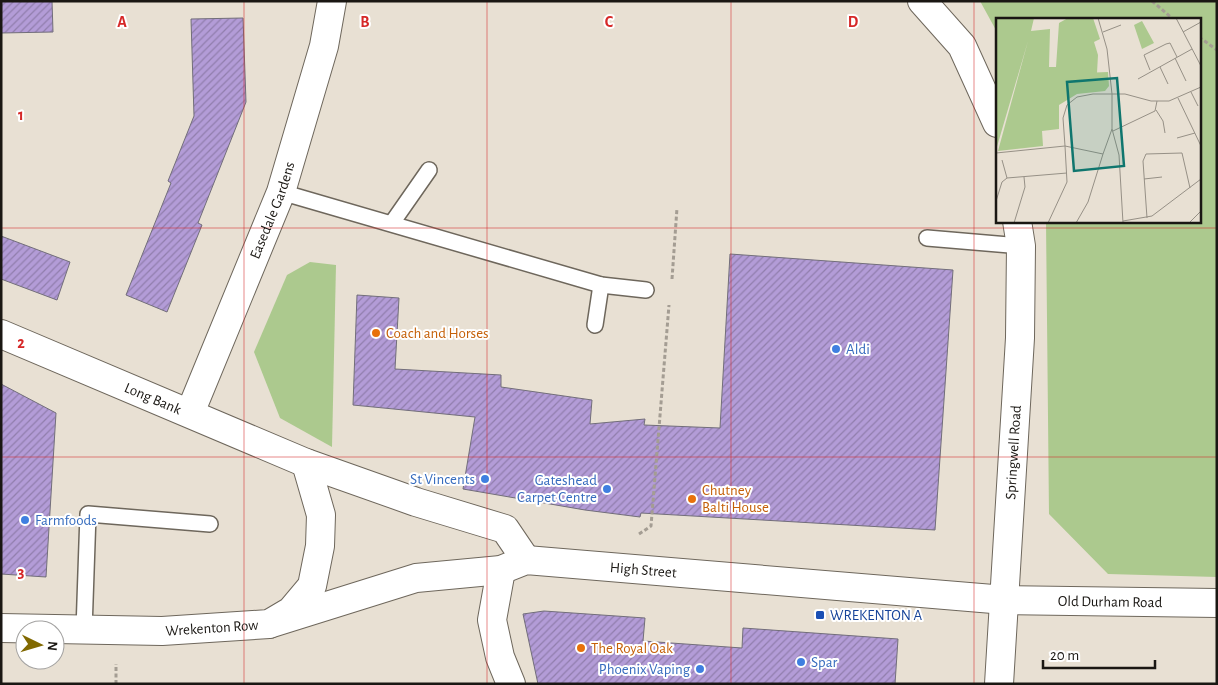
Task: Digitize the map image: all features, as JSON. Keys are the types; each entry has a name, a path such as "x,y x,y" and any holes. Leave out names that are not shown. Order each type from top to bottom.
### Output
{"street":[{"name":"Easedale Gardens","path":"190,413 281,192 324,46 332,1"},
{"path":"922,1 962,46 996,121"},
{"name":"Springwell Road","path":"999,684 1020,338 1019,234"},
{"name":"Long Bank","path":"1,334 306,463"},
{"path":"269,624 416,578 500,570 526,560 505,529 416,502 306,463"},
{"name":"Wrekenton Row","path":"1,628 162,631 269,624 291,611 312,586 320,546 321,514 306,463"},
{"name":"High Street","path":"526,560 1005,600"},
{"path":"500,570 492,620 500,657 511,684"},
{"name":"Old Durham Road","path":"1005,600 1217,603"}],"lane":[{"path":"392,223 429,170"},
{"path":"281,192 601,285 646,290"},
{"path":"927,238 1019,234"},
{"path":"595,325 601,285"},
{"path":"84,630 88,514 210,524"}],"path":[{"path":"1152,1 1172,18"},
{"path":"1200,38 1217,50"},
{"path":"671,288 678,208"},
{"path":"629,569 632,539 651,526 670,298"}],"green space":[{"path":"980,1 1217,1 1217,577 1108,574 1049,514 1046,222 1200,222 1200,18 996,18 996,30"},
{"path":"310,262 336,265 332,447 280,418 254,352 287,275"}],"building":[{"path":"1,1 52,1 53,32 1,33"},
{"path":"243,18 246,102 198,223 202,225 167,312 126,295 171,183 168,181 194,116 191,19"},
{"path":"1,236 70,262 57,300 1,279"},
{"name":"Aldi","path":"730,254 953,270 935,530 641,513 640,517 585,510 463,489 475,417 353,405 357,295 399,298 395,369 501,375 501,387 592,400 590,424 645,419 644,425 720,428"},
{"name":"Farmfoods","path":"1,384 56,413 46,577 1,574"},
{"path":"544,611 645,618 643,641 742,648 743,628 898,639 895,684 538,684 523,614"}],"place":[{"name":"Coach and Horses","path":"376,333"},
{"name":"Aldi","path":"836,349"},
{"name":"St Vincents","path":"485,479"},
{"name":"Gateshead Carpet Centre","path":"607,489"},
{"name":"Chutney Balti House","path":"692,499"},
{"name":"Farmfoods","path":"25,520"},
{"name":"WREKENTON A","path":"820,615"},
{"name":"The Royal Oak","path":"581,648"},
{"name":"Spar","path":"801,662"},
{"name":"Phoenix Vaping","path":"700,669"}]}
